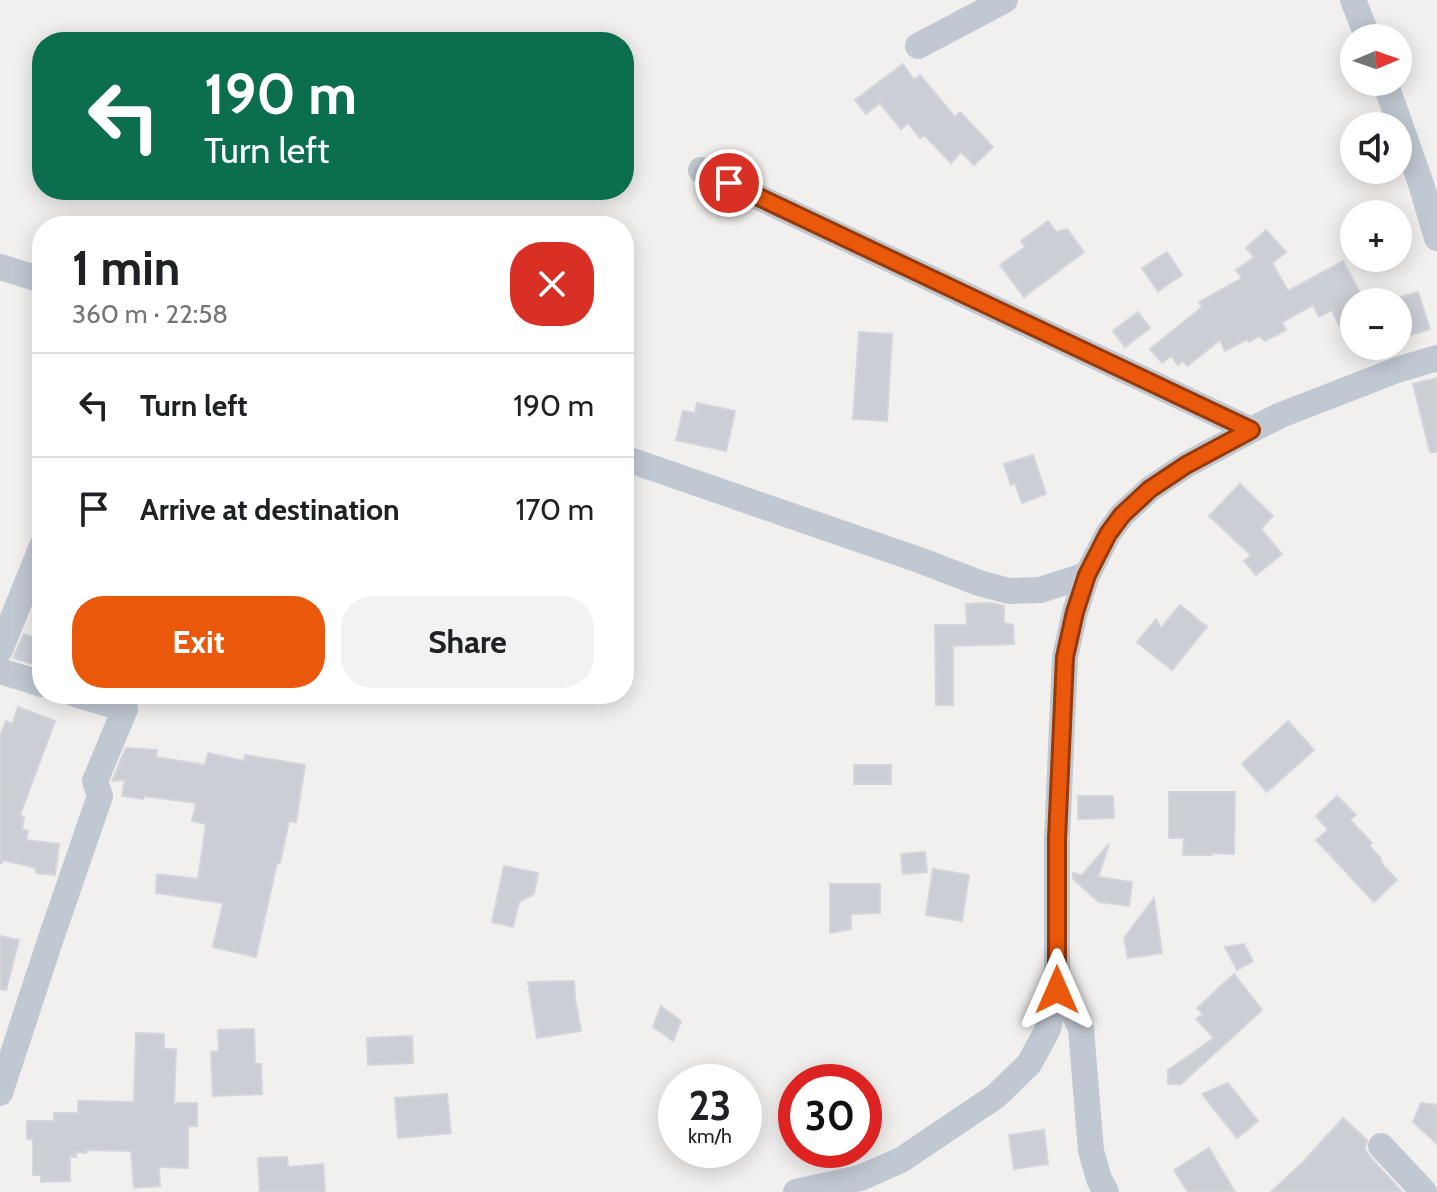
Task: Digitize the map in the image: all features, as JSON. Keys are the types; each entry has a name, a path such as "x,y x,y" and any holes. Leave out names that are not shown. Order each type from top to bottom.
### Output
{"street":[{"path":"918,46 1005,0"},
{"path":"1353,0 1362,24"},
{"path":"1390,96 1437,238"},
{"path":"701,170 1251,430"},
{"path":"0,267 32,277"},
{"path":"796,1192 860,1178 901,1160 996,1096 1029,1064 1048,1029 1057,990 1057,839 1065,657 1087,575 1108,534 1122,515 1150,489 1186,465 1281,415 1437,358"},
{"path":"634,461 1009,591 1040,590 1087,575"},
{"path":"0,650 32,571"},
{"path":"0,671 32,681"},
{"path":"0,1093 100,796 95,781 125,709 108,704"},
{"path":"1057,990 1073,1011 1081,1029 1091,1151 1106,1192"},
{"path":"1381,1146 1424,1192"}],"building":[{"path":"903,64 914,80 920,75 955,117 960,112 993,147 974,165 961,152 951,163 924,135 920,138 908,123 901,129 880,103 866,114 855,100"},
{"path":"1048,221 1056,232 1067,229 1084,252 1024,297 1000,265 1025,247 1021,241"},
{"path":"1266,230 1286,252 1272,263 1288,291 1340,263 1340,272 1349,272 1357,288 1340,288 1340,324 1332,310 1319,317 1313,305 1282,322 1286,330 1265,341 1259,336 1249,342 1247,339 1225,351 1220,340 1187,366 1183,361 1178,365 1171,356 1162,363 1150,349 1202,307 1199,302 1242,278 1236,270 1254,257 1246,248"},
{"path":"1167,252 1182,275 1158,291 1142,268"},
{"path":"1418,292 1430,329 1412,335 1412,294"},
{"path":"1138,312 1150,328 1125,347 1113,331"},
{"path":"859,332 892,334 887,421 853,419"},
{"path":"1437,378 1437,452 1430,452 1413,384"},
{"path":"697,403 735,411 726,451 676,440 683,411 695,413"},
{"path":"1033,455 1046,494 1022,503 1015,483 1011,485 1004,464"},
{"path":"1240,484 1273,516 1261,529 1282,554 1256,575 1244,561 1251,555 1209,516"},
{"path":"966,604 1004,606 1004,623 1013,625 1014,644 953,646 953,705 936,705 935,625 967,625"},
{"path":"1180,605 1207,627 1172,670 1137,642 1156,619 1161,628"},
{"path":"24,634 32,637 32,664 13,658"},
{"path":"18,707 55,721 20,815 24,817 22,829 28,831 26,840 59,844 55,875 36,873 36,868 3,860 0,863 0,736 6,721 12,724"},
{"path":"1288,721 1314,750 1267,792 1242,764"},
{"path":"126,748 157,750 156,757 205,765 208,753 244,761 245,755 305,765 296,822 289,821 256,957 213,947 223,903 156,893 157,874 198,879 206,824 192,821 196,803 122,796 125,780 112,781"},
{"path":"854,765 891,765 891,784 854,784"},
{"path":"1169,792 1235,792 1234,854 1183,855 1184,838 1169,838"},
{"path":"1078,796 1113,796 1114,818 1078,819"},
{"path":"1337,796 1356,815 1350,820 1372,843 1369,846 1397,880 1374,902 1316,840 1328,830 1316,816"},
{"path":"1109,844 1098,877 1132,882 1129,906 1099,902 1073,879 1073,873 1082,875"},
{"path":"925,852 927,872 903,874 901,854"},
{"path":"504,866 538,873 534,894 519,902 513,927 492,922"},
{"path":"933,869 969,875 962,921 926,915"},
{"path":"830,884 880,884 880,913 851,914 851,929 830,933"},
{"path":"1154,898 1162,953 1128,958 1124,938"},
{"path":"0,936 19,940 6,990 0,989"},
{"path":"1244,944 1253,961 1237,970 1225,947"},
{"path":"1234,974 1262,1010 1181,1084 1168,1084 1168,1070 1214,1038 1196,1019 1203,1014 1197,1008"},
{"path":"574,981 581,1031 537,1038 528,982"},
{"path":"661,1006 681,1021 673,1041 653,1027"},
{"path":"254,1029 255,1064 261,1064 262,1094 213,1096 211,1052 219,1051 218,1030"},
{"path":"136,1033 164,1034 164,1049 176,1049 174,1103 197,1103 197,1126 188,1126 188,1168 159,1167 160,1186 134,1188 131,1151 86,1150 86,1153 76,1152 76,1157 70,1156 70,1181 41,1182 41,1175 33,1175 33,1139 27,1139 27,1121 54,1121 54,1113 78,1113 78,1101 134,1102"},
{"path":"412,1036 413,1063 368,1065 367,1038"},
{"path":"1228,1083 1258,1121 1237,1138 1202,1094"},
{"path":"447,1094 451,1133 398,1138 395,1098"},
{"path":"1421,1103 1437,1105 1437,1144 1413,1122"},
{"path":"1343,1118 1367,1140 1365,1149 1369,1156 1402,1192 1271,1192 1304,1161"},
{"path":"1044,1130 1048,1164 1014,1169 1009,1135"},
{"path":"1209,1148 1235,1192 1188,1192 1174,1170"},
{"path":"287,1157 288,1167 323,1164 325,1192 260,1192 258,1158"}],"route":[{"path":"729,183 1251,430 1186,465 1150,489 1122,515 1108,534 1087,575 1065,657 1057,839 1057,990"}]}
